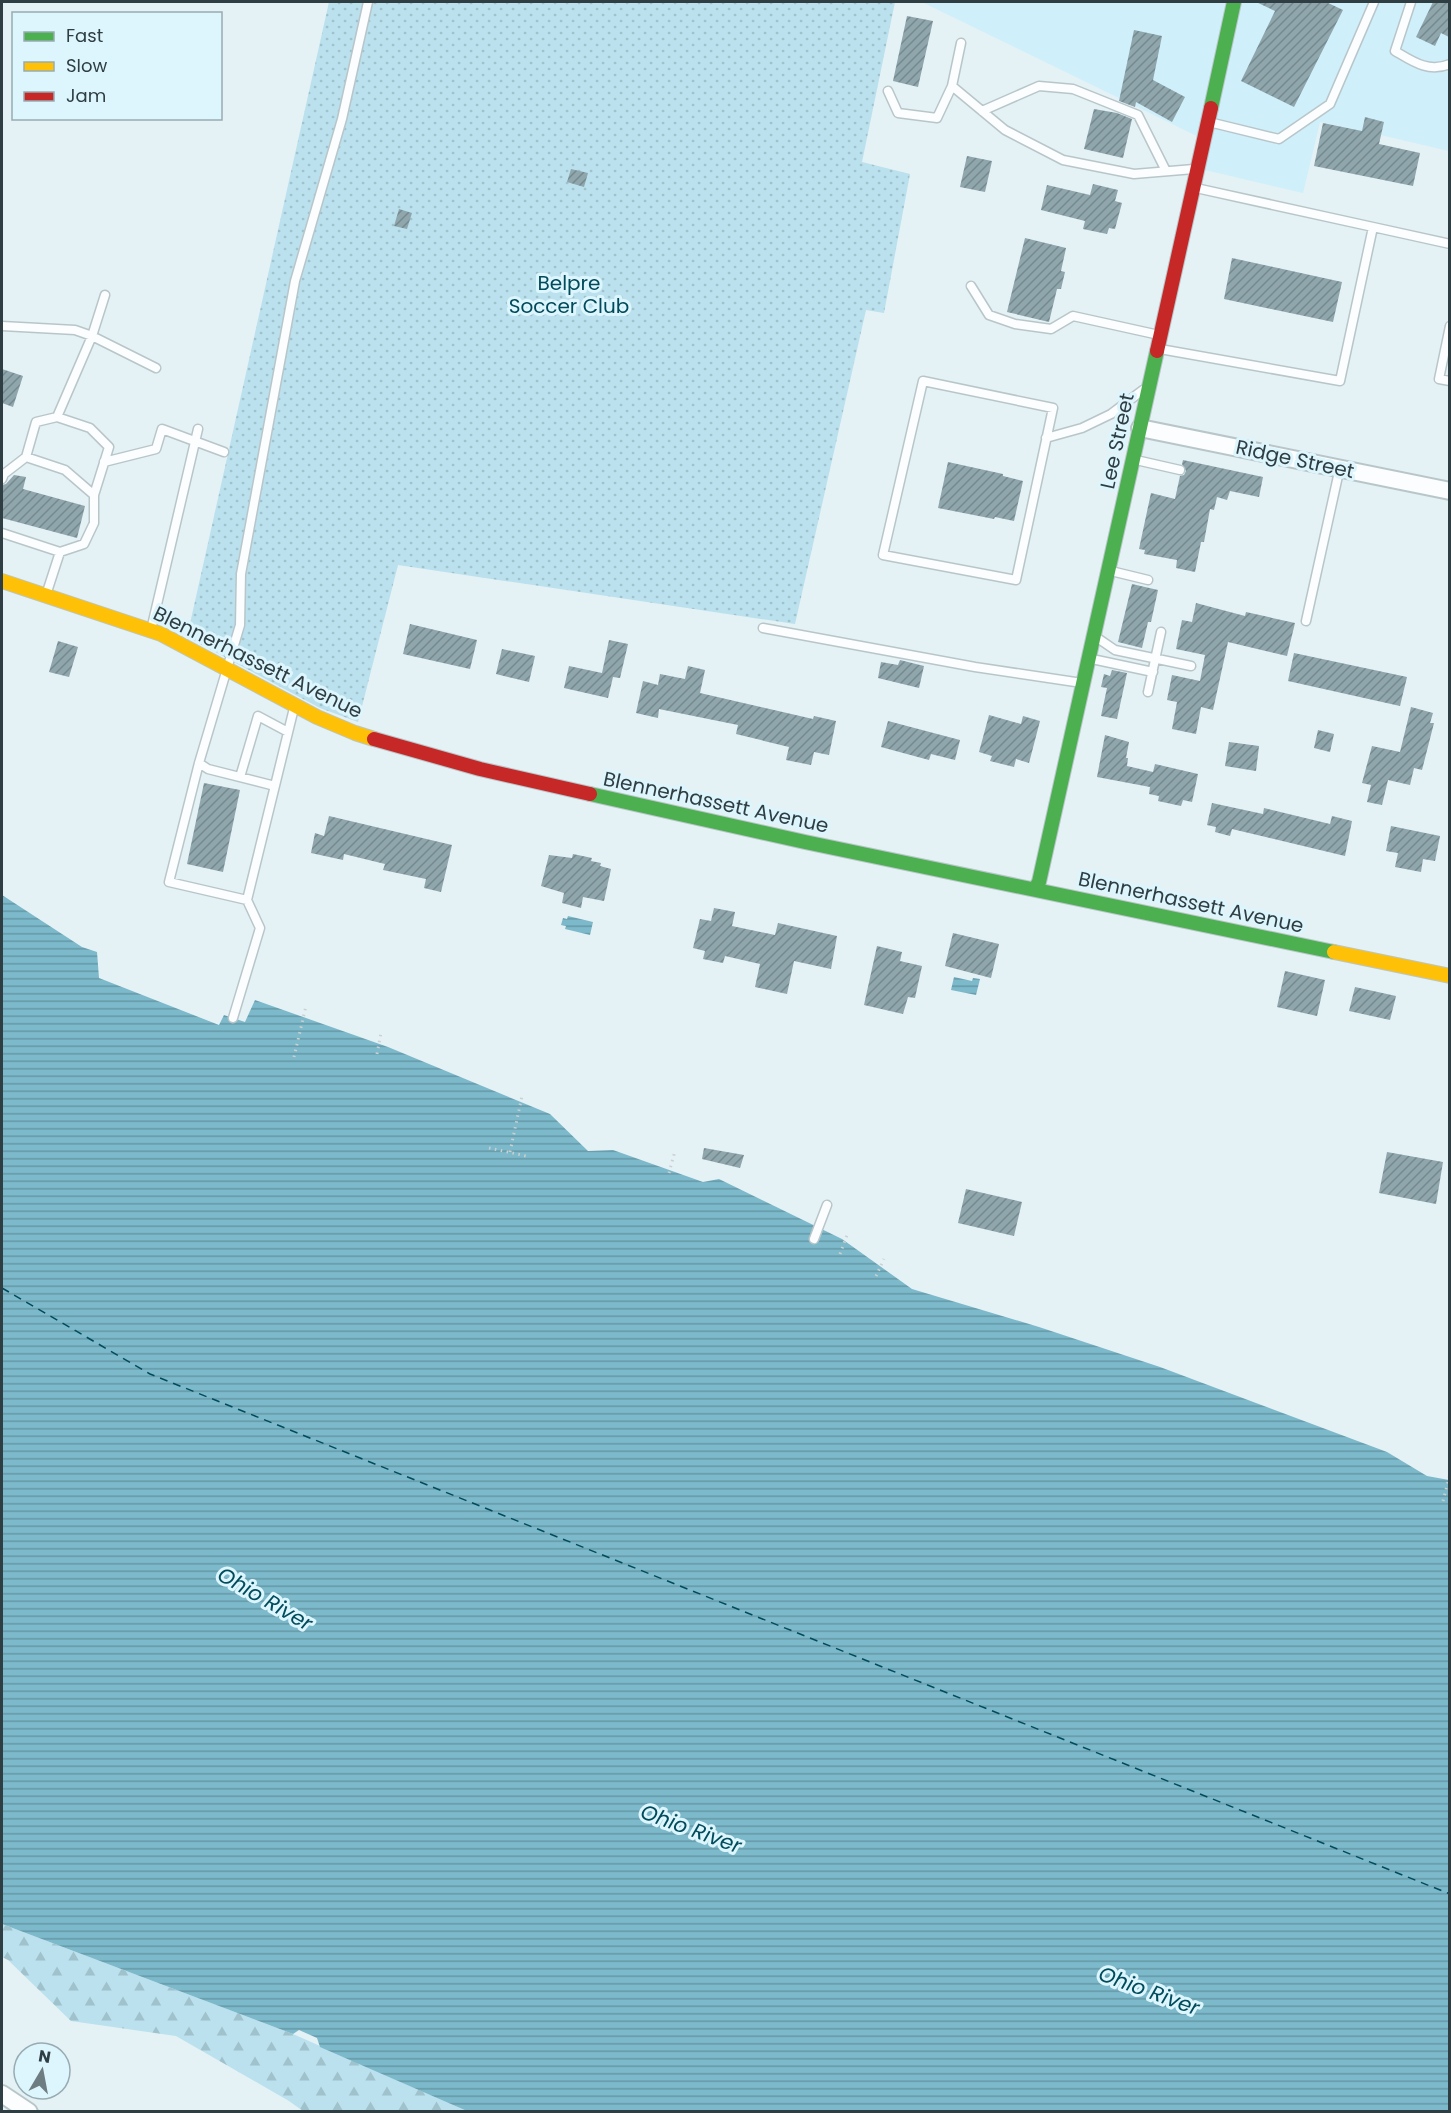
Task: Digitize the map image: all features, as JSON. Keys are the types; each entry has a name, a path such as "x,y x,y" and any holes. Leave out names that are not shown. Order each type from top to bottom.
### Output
{"street":[{"name":"Lee Street","path":"1035,889 1039,882 1234,2"},
{"name":"Ridge Street","path":"1140,428 1449,491"},
{"name":"Blennerhassett Avenue","path":"2,581 151,630 317,717 355,733 480,769 767,834 1449,976"},
{"path":"2,2094 29,2112"}],"lane":[{"path":"247,900 170,882 199,763 240,625 241,574 295,281 342,119 368,2"},
{"path":"1208,121 1279,139 1330,104 1374,2"},
{"path":"1411,2 1395,51 1420,66 1444,67 1449,64"},
{"path":"888,91 898,113 937,118 952,87 962,43"},
{"path":"982,111 1039,86 1072,89 1138,115 1166,171"},
{"path":"952,87 1005,130 1063,160 1134,174 1197,168"},
{"path":"1193,187 1449,244"},
{"path":"971,286 990,315 1015,324 1051,329 1073,316 1159,342 1340,381 1373,227"},
{"path":"57,417 92,336 105,295"},
{"path":"2,326 75,330 156,368"},
{"path":"1449,326 1439,379 1449,381"},
{"path":"923,381 1053,408 1046,438 1016,580 883,555 923,381"},
{"path":"1046,438 1082,428 1111,414 1149,386"},
{"path":"2,479 4,474 26,457 36,422 57,417 90,428 109,447 94,495 94,523 84,544 60,552 2,533"},
{"path":"104,462 156,449 162,429 224,452"},
{"path":"151,630 198,429"},
{"path":"26,457 65,470 94,495"},
{"path":"1133,459 1180,470"},
{"path":"1306,621 1340,467"},
{"path":"46,595 60,552"},
{"path":"1108,570 1148,580"},
{"path":"763,628 964,665 1083,683"},
{"path":"1148,692 1161,632"},
{"path":"1094,635 1115,650 1191,666"},
{"path":"1088,659 1153,672"},
{"path":"233,1018 260,928 247,900 295,705"},
{"path":"240,777 258,716 288,732"},
{"path":"199,763 208,769 275,786"},
{"path":"814,1239 827,1205"}],"path":[{"path":"294,1057 306,1006"},
{"path":"377,1054 381,1033"},
{"path":"510,1152 522,1096"},
{"path":"489,1148 526,1156"},
{"path":"669,1173 675,1151"},
{"path":"840,1254 847,1235"},
{"path":"876,1276 884,1259"},
{"path":"1443,1501 1449,1474"}],"shaded area":[{"path":"922,2 1449,2 1449,151 1381,135 1384,122 1365,118 1362,131 1320,122 1303,193 1197,168 1203,139"}],"green space":[{"name":"Belpre Soccer Club","path":"329,2 895,2 862,162 910,174 884,313 866,310 795,624 398,565 358,722 320,708 187,637"},
{"path":"2,1924 293,2034 467,2111 303,2111 176,2036 71,2021 8,1960 2,1957"}],"water":[{"name":"Ohio River","path":"2,895 82,947 97,952 99,978 219,1025 224,1015 245,1022 255,1000 388,1047 550,1114 588,1151 613,1150 703,1182 719,1179 842,1239 912,1289 1039,1327 1160,1367 1387,1452 1427,1476 1449,1480 1449,2111 467,2111 320,2047 317,2038 299,2030 293,2034 2,1924"},
{"path":"568,916 593,922 590,935 565,929 566,926 561,925 563,918 567,919"},
{"path":"954,977 972,981 973,978 980,979 976,995 951,990"}],"building":[{"path":"1256,2 1326,2 1343,10 1294,107 1241,81 1275,11"},
{"path":"1433,2 1449,2 1449,37 1441,33 1435,46 1416,37"},
{"path":"907,16 933,21 918,87 893,81"},
{"path":"1134,30 1162,36 1153,80 1185,97 1172,122 1136,102 1135,107 1119,101"},
{"path":"1094,109 1117,113 1132,119 1123,158 1084,149"},
{"path":"1365,117 1384,122 1379,144 1420,153 1413,186 1314,166 1323,123 1362,131"},
{"path":"967,156 992,161 985,192 960,187"},
{"path":"571,169 588,173 584,187 567,182"},
{"path":"1093,184 1118,190 1115,201 1122,203 1115,229 1109,228 1107,234 1083,229 1085,221 1041,210 1047,185 1090,195"},
{"path":"399,209 412,213 407,229 394,226"},
{"path":"1025,238 1066,248 1061,271 1065,272 1061,289 1057,289 1049,322 1007,312"},
{"path":"1232,258 1342,282 1333,322 1224,299"},
{"path":"2,369 23,376 13,407 2,403"},
{"path":"1183,460 1263,477 1259,497 1230,491 1227,500 1217,497 1214,510 1210,509 1204,542 1201,542 1195,572 1176,568 1177,560 1144,554 1145,550 1139,549 1151,493 1175,499 1180,476 1186,471 1182,464"},
{"path":"948,462 1003,474 1003,476 1023,481 1014,521 938,508"},
{"path":"14,475 26,477 23,489 85,506 77,538 2,518 2,485"},
{"path":"1132,584 1158,590 1142,648 1118,642"},
{"path":"1196,603 1245,616 1246,612 1295,623 1287,656 1228,642 1213,710 1201,707 1196,734 1172,729 1177,702 1167,700 1172,675 1200,681 1205,655 1176,649 1182,620 1192,622"},
{"path":"410,624 477,640 470,669 403,654"},
{"path":"609,640 628,644 620,678 613,677 608,698 564,688 569,666 602,673"},
{"path":"58,641 78,647 69,677 49,672"},
{"path":"502,649 535,656 529,682 496,674"},
{"path":"1294,653 1407,677 1400,706 1288,681"},
{"path":"900,660 924,666 919,688 878,678 881,662 898,665"},
{"path":"688,666 705,670 700,693 813,719 814,716 836,721 829,755 814,752 811,765 786,760 789,747 736,734 738,725 659,709 658,718 636,713 643,681 658,685 660,674 685,679"},
{"path":"1112,670 1127,673 1117,719 1101,716 1107,688 1101,687 1104,674 1110,676"},
{"path":"1411,707 1433,713 1430,723 1434,723 1422,770 1414,768 1410,785 1388,780 1382,805 1367,802 1371,785 1362,783 1372,746 1400,752"},
{"path":"989,715 1021,724 1023,716 1040,721 1029,763 1016,759 1014,767 990,761 992,756 979,752"},
{"path":"888,721 960,740 955,760 931,754 929,760 881,747"},
{"path":"1318,730 1334,734 1330,752 1314,748"},
{"path":"1105,735 1129,742 1127,766 1153,772 1155,764 1198,774 1192,802 1183,800 1181,806 1158,801 1159,796 1149,794 1150,787 1097,777"},
{"path":"1229,742 1259,746 1256,771 1225,766"},
{"path":"204,783 240,790 223,872 187,864"},
{"path":"1212,803 1263,814 1264,808 1330,824 1332,816 1352,821 1345,856 1232,829 1230,836 1215,832 1216,827 1207,825"},
{"path":"329,816 452,845 441,892 424,888 426,879 383,870 385,864 344,854 343,860 311,853 315,833 324,836"},
{"path":"1391,826 1440,836 1435,861 1423,859 1421,872 1395,867 1398,853 1386,851"},
{"path":"573,854 592,858 591,861 601,863 600,866 611,869 604,901 583,897 581,908 562,903 564,893 541,886 549,855 572,858"},
{"path":"714,908 735,912 732,926 775,935 778,923 837,936 831,969 794,961 787,994 755,987 760,964 725,956 723,963 703,959 705,951 693,948 700,919 711,921"},
{"path":"953,933 999,944 991,978 945,966"},
{"path":"877,946 902,952 900,961 922,966 915,998 908,997 903,1014 864,1005"},
{"path":"1285,971 1325,980 1317,1016 1277,1007"},
{"path":"1355,987 1396,996 1390,1020 1349,1011"},
{"path":"704,1148 744,1155 740,1168 702,1159"},
{"path":"1387,1152 1443,1162 1436,1204 1379,1193"},
{"path":"966,1189 1022,1202 1014,1236 958,1223"}],"ferry route":[{"path":"2,1288 150,1374 1450,1894"}],"traffic: fast":[{"path":"1211,108 1234,2"},
{"path":"1035,889 1039,882 1157,351"},
{"path":"590,794 805,842 1334,952"}],"traffic: slow":[{"path":"2,581 161,634 317,717 374,739"},
{"path":"1334,952 1450,976"}],"traffic: jam":[{"path":"1157,351 1211,108"},
{"path":"374,739 480,769 590,794"}]}
